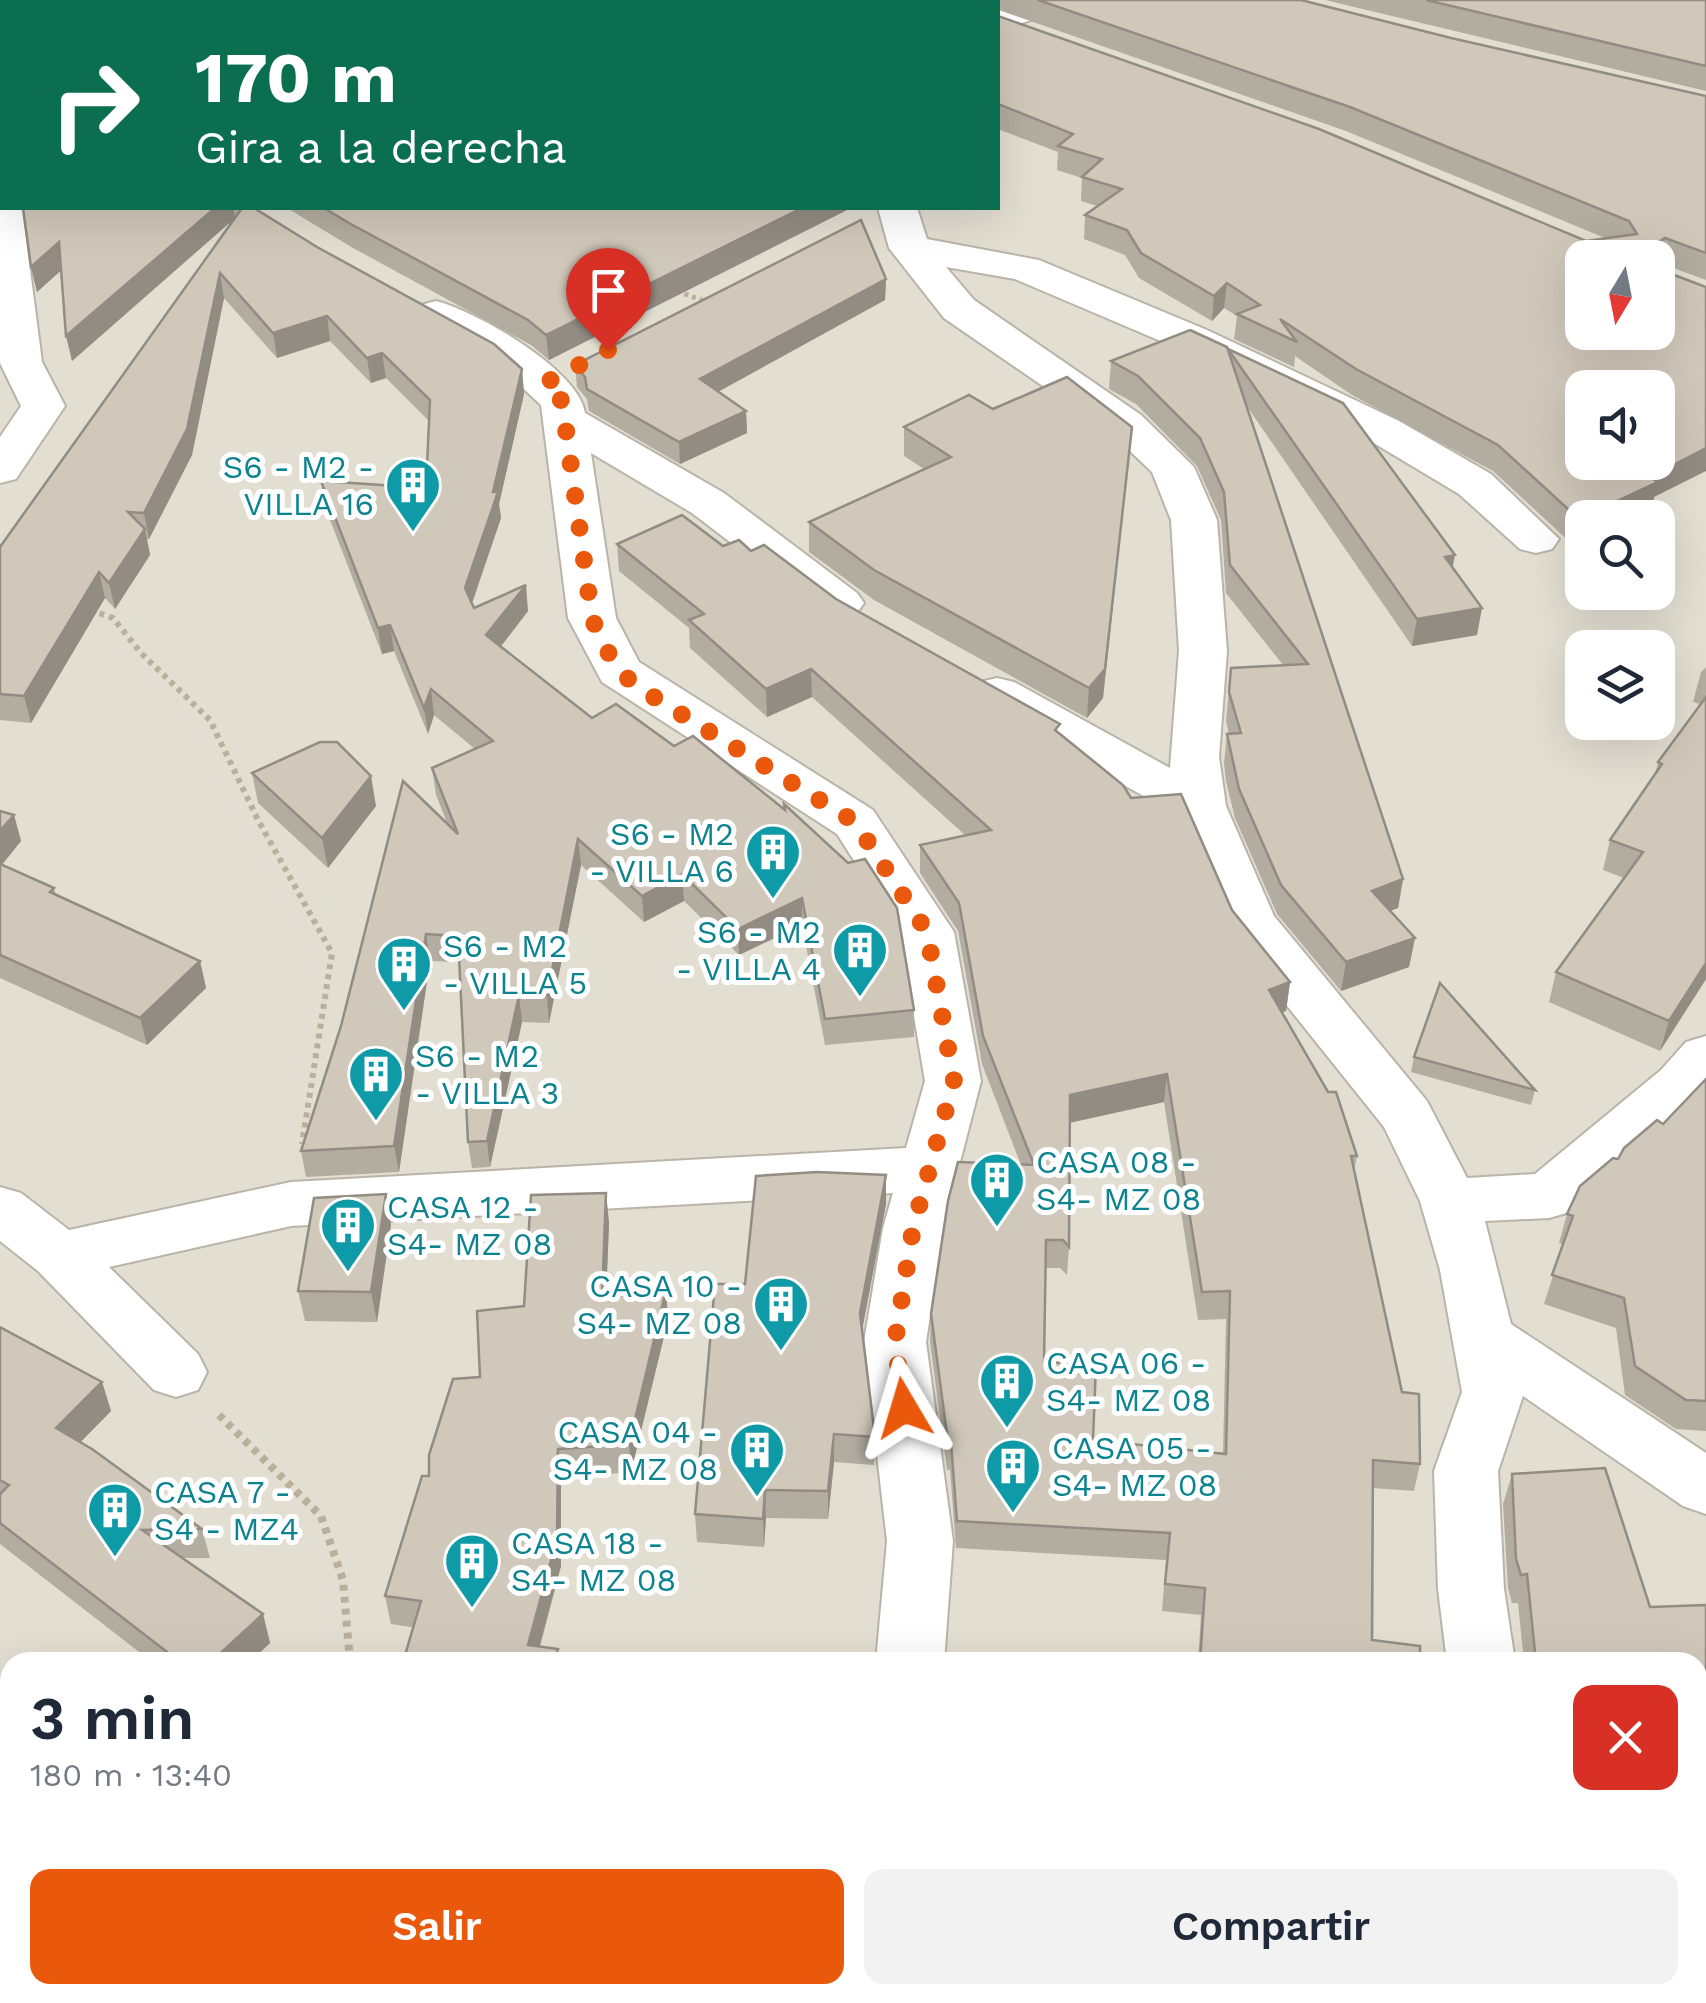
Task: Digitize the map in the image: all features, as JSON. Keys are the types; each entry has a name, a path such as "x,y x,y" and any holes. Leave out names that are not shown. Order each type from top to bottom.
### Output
{"street":[{"path":"1000,21 1054,0"},
{"path":"1000,23 1053,44"},
{"path":"0,470 43,406 10,358 1,210"},
{"path":"887,222 1025,269 1192,339 1383,430 1475,484 1536,539"},
{"path":"887,222 959,309 1126,424 1172,467 1194,520 1203,651 1194,757 1200,806 1251,924 1407,1116 1449,1201 1470,1270 1493,1392 1466,1470 1471,1588 1480,1652"},
{"path":"402,295 514,357 872,623"},
{"path":"561,390 592,618 620,671 636,686 855,822 927,932 954,1081 926,1169 895,1342 920,1541 911,1652"},
{"path":"958,671 1200,806"},
{"path":"1449,1201 1550,1196 1681,1085 1706,1056"},
{"path":"59,1256 291,1204 926,1169"},
{"path":"0,1210 59,1256 176,1372"},
{"path":"1483,1338 1706,1487"}],"path":[{"path":"667,288 704,301"},
{"path":"76,606 114,618 141,653 210,720 258,820 332,953 291,1204"},
{"path":"176,1372 322,1516 342,1580 349,1652"}],"shaded area":[{"path":"1000,0 1706,0 1706,1652 0,1652 0,210 1000,210"}],"building":[{"path":"1038,0 1301,0 1706,96 1706,253 1665,238 1593,240 1637,234 1629,221 1350,107"},
{"path":"1426,0 1706,0 1706,66"},
{"path":"1000,17 1319,129 1584,240 1565,240 1565,350 1675,350 1675,275 1706,287 1706,448 1675,464 1675,370 1565,370 1565,480 1658,482 1620,500 1565,500 1565,506 1498,445 1356,369 1280,319 1297,342 1237,314 1260,305 1227,283 1214,296 1141,253 1127,230 1085,215 1122,189 1082,177 1102,159 1058,146 1073,134 1000,105"},
{"path":"23,210 213,210 66,336 59,242 31,267"},
{"path":"241,210 257,210 494,344 522,369 493,492 498,492 465,588 474,608 526,585 486,635 592,718 616,704 674,746 693,736 785,810 784,804 848,863 865,859 897,908 914,1010 825,1019 802,898 738,929 682,874 642,896 578,839 547,996 519,995 487,1141 468,1142 458,936 426,934 394,1146 301,1151 341,1026 403,781 458,834 432,768 493,741 431,689 424,708 390,625 378,628 321,481 426,488 430,400 382,353 367,358 327,316 273,333 220,273 187,429 144,513 128,512 145,529 109,583 99,572 24,696 0,694 0,547"},
{"path":"327,210 798,210 546,335 528,320"},
{"path":"861,220 886,279 700,379 746,411 679,442 587,389 585,377 575,365"},
{"path":"1190,330 1227,347 1403,879 1372,891 1415,938 1346,962 1281,885 1239,789 1227,734 1241,733 1229,692 1231,668 1308,664 1230,565 1224,492 1200,438 1138,376 1111,361"},
{"path":"1228,349 1343,403 1455,555 1445,557 1482,608 1417,619"},
{"path":"1067,377 1132,427 1105,669 1089,688 874,570 809,522 951,457 904,427 969,395 993,409"},
{"path":"682,515 723,546 739,540 751,551 764,545 836,599 1060,724 1055,730 1123,785 1131,798 1181,794 1232,910 1290,982 1269,990 1328,1092 1336,1092 1357,1156 1351,1156 1402,1392 1419,1394 1420,1464 1373,1460 1372,1640 1420,1646 1420,1652 1201,1652 1205,1588 1165,1584 1170,1533 957,1521 951,1442 931,1314 948,1201 958,1162 1034,1165 983,1036 959,903 920,845 991,830 811,669 766,689 689,620 704,614 617,544","holes":["1167,1074 1202,1292 1230,1291 1226,1454 1093,1440 1096,1365 1044,1362 1046,1240 1063,1240 1069,1247 1070,1095"]},
{"path":"1706,697 1706,963 1669,1021 1556,972 1643,852 1610,840"},
{"path":"320,742 337,742 371,776 322,838 252,773"},
{"path":"0,811 14,815 0,831"},
{"path":"0,864 54,888 50,892 200,961 140,1018 0,955"},
{"path":"1440,983 1535,1090 1414,1057"},
{"path":"1706,1079 1706,1401 1686,1400 1635,1366 1624,1298 1552,1275 1573,1216 1567,1214 1580,1186 1613,1158 1618,1159 1624,1148 1657,1120 1663,1124"},
{"path":"817,1172 886,1175 860,1313 875,1437 834,1434 828,1491 765,1490 763,1519 695,1514 715,1284 745,1284 756,1176"},
{"path":"606,1193 602,1298 666,1290 629,1444 558,1449 557,1538 528,1645 558,1649 557,1652 406,1652 421,1601 385,1596 422,1476 429,1476 429,1455 453,1379 480,1377 477,1311 524,1306 531,1195"},
{"path":"386,1194 371,1292 298,1291 314,1198"},
{"path":"0,1327 102,1382 56,1428 92,1449 202,1529 142,1530 263,1614 222,1652 167,1652 0,1523 0,1494 9,1485 0,1480"},
{"path":"1605,1468 1650,1607 1706,1605 1706,1652 1535,1652 1527,1574 1521,1575 1516,1559 1512,1474"}],"place":[{"name":"S6 - M2 - VILLA 16","path":"413,534"},
{"name":"S6 - M2 - VILLA 6","path":"773,901"},
{"name":"S6 - M2 - VILLA 4","path":"860,999"},
{"name":"S6 - M2 - VILLA 5","path":"404,1013"},
{"name":"S6 - M2 - VILLA 3","path":"376,1123"},
{"name":"CASA 08 - S4- MZ 08","path":"997,1229"},
{"name":"CASA 12 - S4- MZ 08","path":"348,1274"},
{"name":"CASA 10 - S4- MZ 08","path":"781,1353"},
{"name":"CASA 06 - S4- MZ 08","path":"1007,1430"},
{"name":"CASA 04 - S4- MZ 08","path":"757,1499"},
{"name":"CASA 05 - S4- MZ 08","path":"1013,1515"},
{"name":"CASA 7 - S4 - MZ4","path":"115,1559"},
{"name":"CASA 18 - S4- MZ 08","path":"472,1610"}],"route":[{"path":"608,350 543,384 562,401 592,618 601,641 620,671 636,686 855,822 927,932 954,1081 926,1169 895,1342 904,1408"}]}
